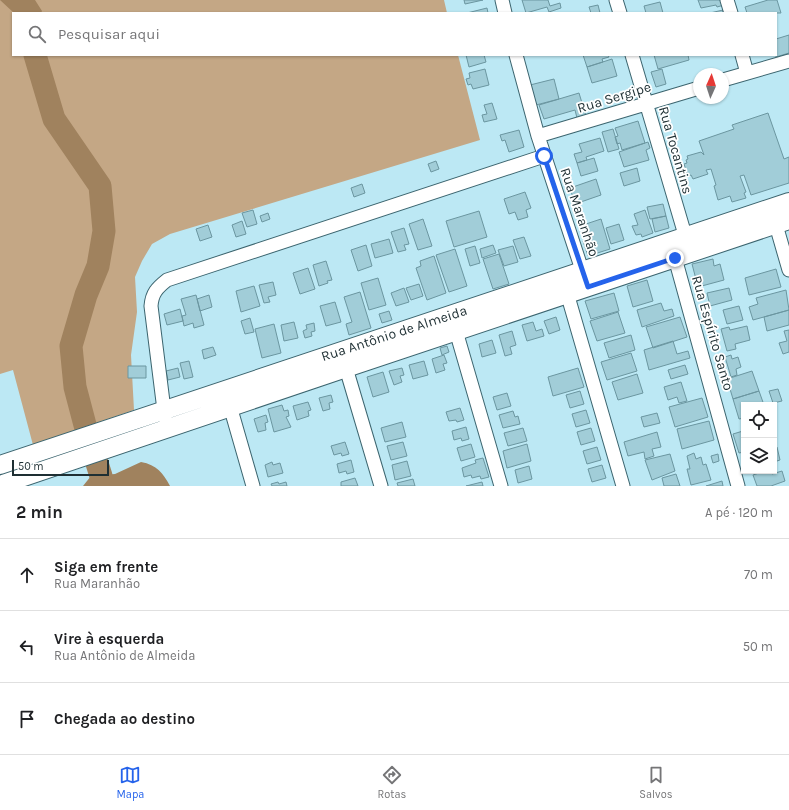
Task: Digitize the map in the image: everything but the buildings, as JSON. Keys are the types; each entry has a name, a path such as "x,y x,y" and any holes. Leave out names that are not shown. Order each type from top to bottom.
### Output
{"street":[{"path":"502,0 505,12"},
{"path":"616,0 620,12"},
{"path":"727,0 731,12"},
{"name":"Rua Maranhão","path":"516,56 544,156 585,278"},
{"name":"Rua Tocantins","path":"632,56 684,249"},
{"path":"742,56 747,73"},
{"path":"729,78 789,61"},
{"name":"Rua Sergipe","path":"538,136 693,90"},
{"path":"167,428 163,410 151,306 152,296 158,287 168,280 544,156"},
{"name":"Rua Antônio de Almeida","path":"684,249 789,202"},
{"path":"782,223 789,270"},
{"name":"Rua Antônio de Almeida","path":"0,465 163,410 585,278 684,249 782,223"},
{"name":"Rua Espírito Santo","path":"684,249 738,486"},
{"name":"Rua Antônio de Almeida","path":"0,485 567,293 585,278"},
{"path":"567,293 622,486"},
{"path":"456,331 500,486"},
{"path":"346,368 381,486"},
{"path":"230,406 253,486"}],"shaded area":[{"path":"0,0 444,0 447,12 12,12 12,56 458,56 480,140 170,234 152,244 135,277 137,312 131,355 134,410 33,445 13,370 0,374"},
{"path":"0,0 35,0 42,11 42,12 13,12"},
{"path":"141,462 147,463 159,470 170,486 83,486 91,476 115,474"}],"waterway":[{"path":"35,56 54,119 100,186 104,231 98,266 86,295 71,346 75,387 85,425"},
{"path":"96,460 101,476"}],"route":[{"path":"544,156 588,287 675,258"}]}
